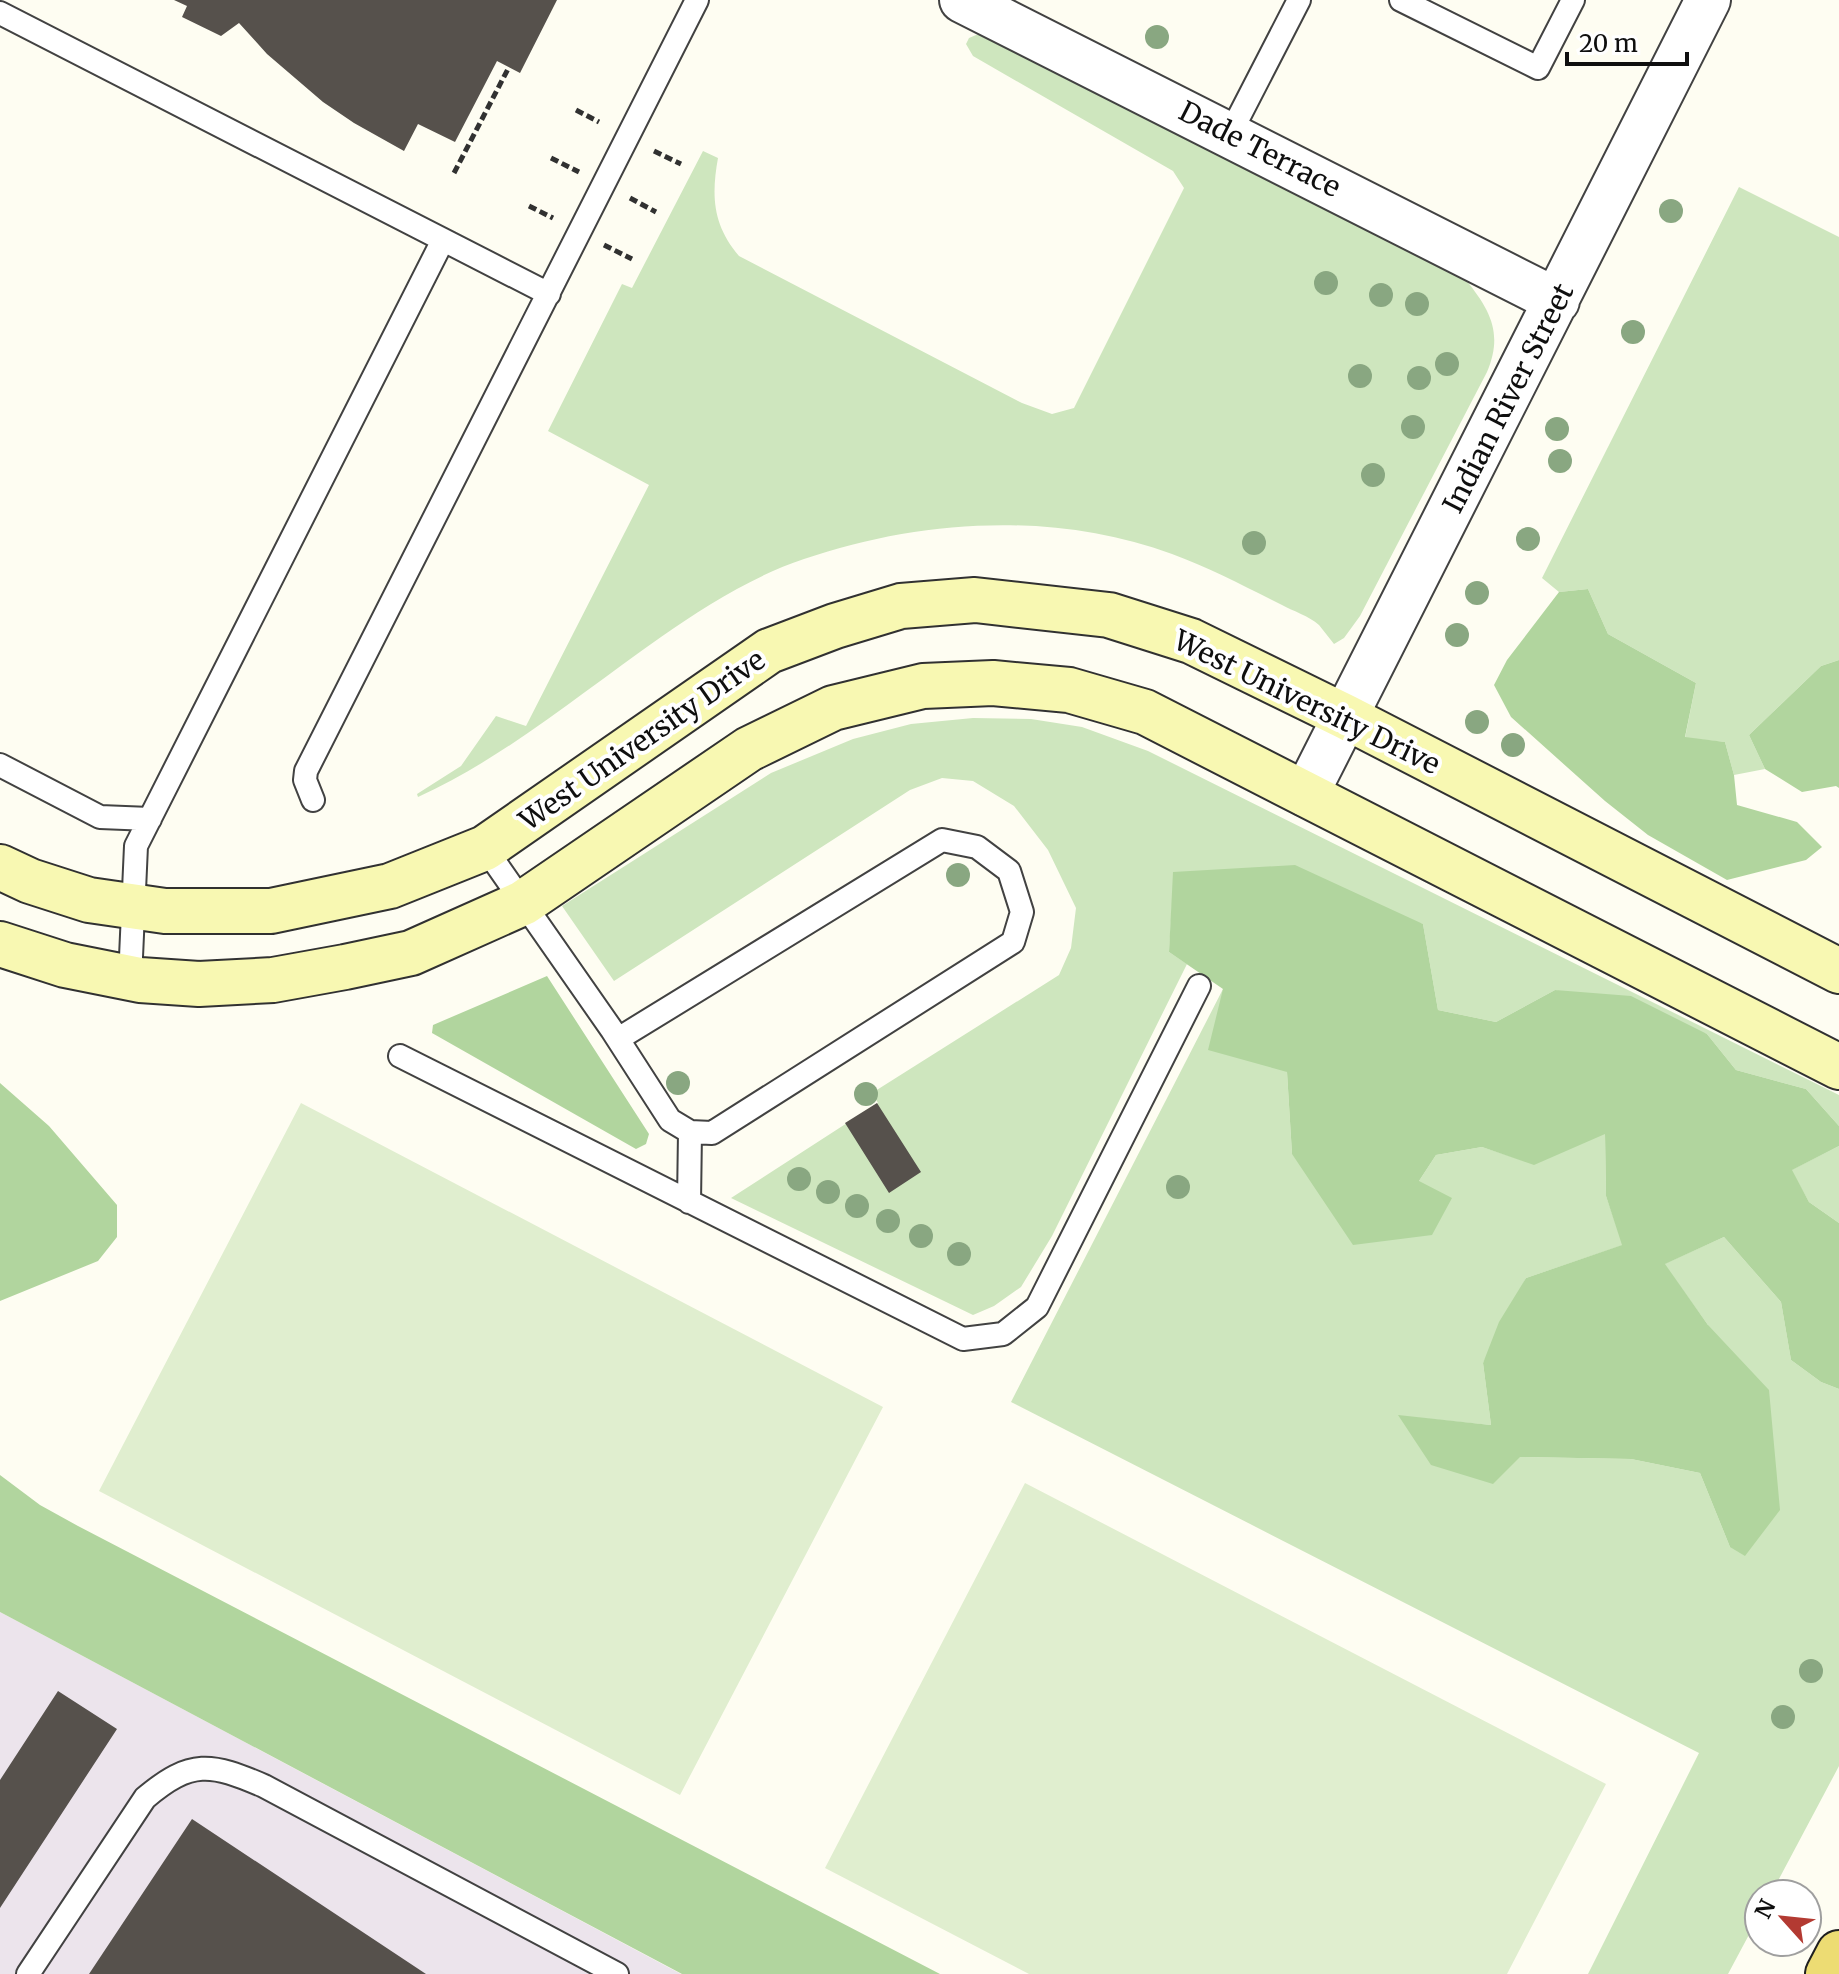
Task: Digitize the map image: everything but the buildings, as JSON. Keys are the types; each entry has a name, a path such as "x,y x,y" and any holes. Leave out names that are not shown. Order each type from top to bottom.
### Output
{"main road":[{"path":"1828,1974 1839,1953"}],"street":[{"name":"Dade Terrace","path":"962,0 1557,301"},
{"name":"Indian River Street","path":"1306,794 1708,0"},
{"name":"West University Drive","path":"0,867 30,881 89,900 165,911 271,911 390,886 485,848 769,651 901,606 975,600 1109,615 1191,641 1346,717 1839,971"},
{"path":"0,944 65,965 130,979 199,984 273,980 411,953 523,903 749,749 833,708 923,686 993,683 1069,690 1145,712 1839,1067"}],"lane":[{"path":"313,800 305,780 306,771 697,0"},
{"path":"1230,134 1299,0"},
{"path":"1401,0 1538,68 1573,0"},
{"path":"0,13 549,294"},
{"path":"130,979 136,846 443,240"},
{"path":"0,765 100,817 150,819"},
{"path":"485,848 618,1039 670,1120 690,1132 712,1133 1013,942 1022,912 1009,871 977,847 942,840 618,1039"},
{"path":"400,1056 963,1339 1003,1334 1037,1307 1199,986"},
{"path":"689,1202 690,1132"},
{"path":"28,1974 145,1798 169,1778 197,1769 228,1770 264,1786 617,1974"}],"path":[{"path":"454,173 509,67"},
{"path":"576,110 607,126"},
{"path":"647,147 681,164"},
{"path":"551,158 583,174"},
{"path":"623,195 656,212"},
{"path":"529,206 559,221"},
{"path":"599,242 632,259"}],"shaded area":[{"path":"0,1612 681,1974 0,1974"}],"green space":[{"path":"984,35 1466,280 1482,302 1494,334 1487,372 1360,616 1344,638 1334,644 1319,625 1306,616 1200,565 1127,540 1035,526 988,525 894,535 804,559 730,593 661,637 513,743 418,797 417,794 461,766 496,716 526,726 649,485 548,431 622,284 632,288 703,151 718,158 716,210 724,233 739,256 1022,403 1052,414 1074,408 1184,188 1173,171 973,56 966,44 969,38"},
{"path":"1739,187 1839,237 1839,660 1821,666 1749,735 1765,769 1734,775 1725,742 1685,738 1696,683 1608,634 1588,589 1559,592 1542,578"},
{"path":"1588,589 1608,634 1696,683 1685,737 1725,742 1734,775 1737,805 1797,822 1822,847 1806,860 1727,880 1648,835 1511,717 1494,685 1507,660 1559,592"},
{"path":"1839,660 1839,788 1802,792 1765,769 1749,735 1821,666"},
{"path":"973,718 1031,719 1082,727 1148,751 1839,1095 1839,1126 1806,1089 1736,1070 1707,1034 1555,990 1496,1022 1438,1010 1423,924 1174,872 1169,952 1187,964 1052,1236 1021,1287 994,1306 973,1315 731,1198 878,1103 872,1093 1059,975 1071,948 1076,908 1048,850 1014,806 973,781 942,778 910,790 614,981 562,906 771,773 853,739 911,724"},
{"path":"1295,865 1423,924 1438,1010 1496,1022 1555,990 1631,996 1707,1034 1736,1070 1806,1089 1839,1126 1839,1146 1792,1170 1809,1202 1839,1223 1839,1389 1821,1382 1791,1360 1781,1302 1724,1237 1665,1264 1708,1325 1769,1390 1780,1510 1745,1556 1730,1547 1700,1473 1631,1459 1520,1457 1493,1484 1431,1465 1398,1415 1491,1425 1483,1363 1499,1322 1526,1278 1622,1245 1606,1196 1605,1134 1534,1165 1482,1147 1436,1155 1419,1181 1452,1198 1432,1235 1353,1245 1292,1154 1287,1072 1208,1050 1223,989 1169,952 1173,872"},
{"path":"547,976 649,1134 646,1144 636,1149 432,1033 433,1025"},
{"path":"1223,989 1287,1072 1292,1154 1419,1181 1436,1155 1482,1147 1534,1164 1605,1133 1606,1196 1623,1245 1526,1278 1483,1363 1491,1425 1399,1416 1520,1457 1631,1459 1700,1473 1730,1547 1708,1325 1664,1264 1724,1237 1781,1302 1791,1360 1821,1382 1839,1389 1839,1766 1780,1878 1743,1878 1743,1946 1728,1974 1588,1974 1699,1753 1011,1402"},
{"path":"0,1083 49,1126 117,1205 117,1237 98,1261 0,1301"},
{"path":"301,1103 883,1407 680,1795 99,1491"},
{"path":"1839,1146 1839,1223 1809,1202 1791,1170"},
{"path":"0,1475 40,1505 78,1526 940,1974 682,1974 0,1612"},
{"path":"1025,1483 1606,1784 1507,1974 1029,1974 825,1868"}]}
